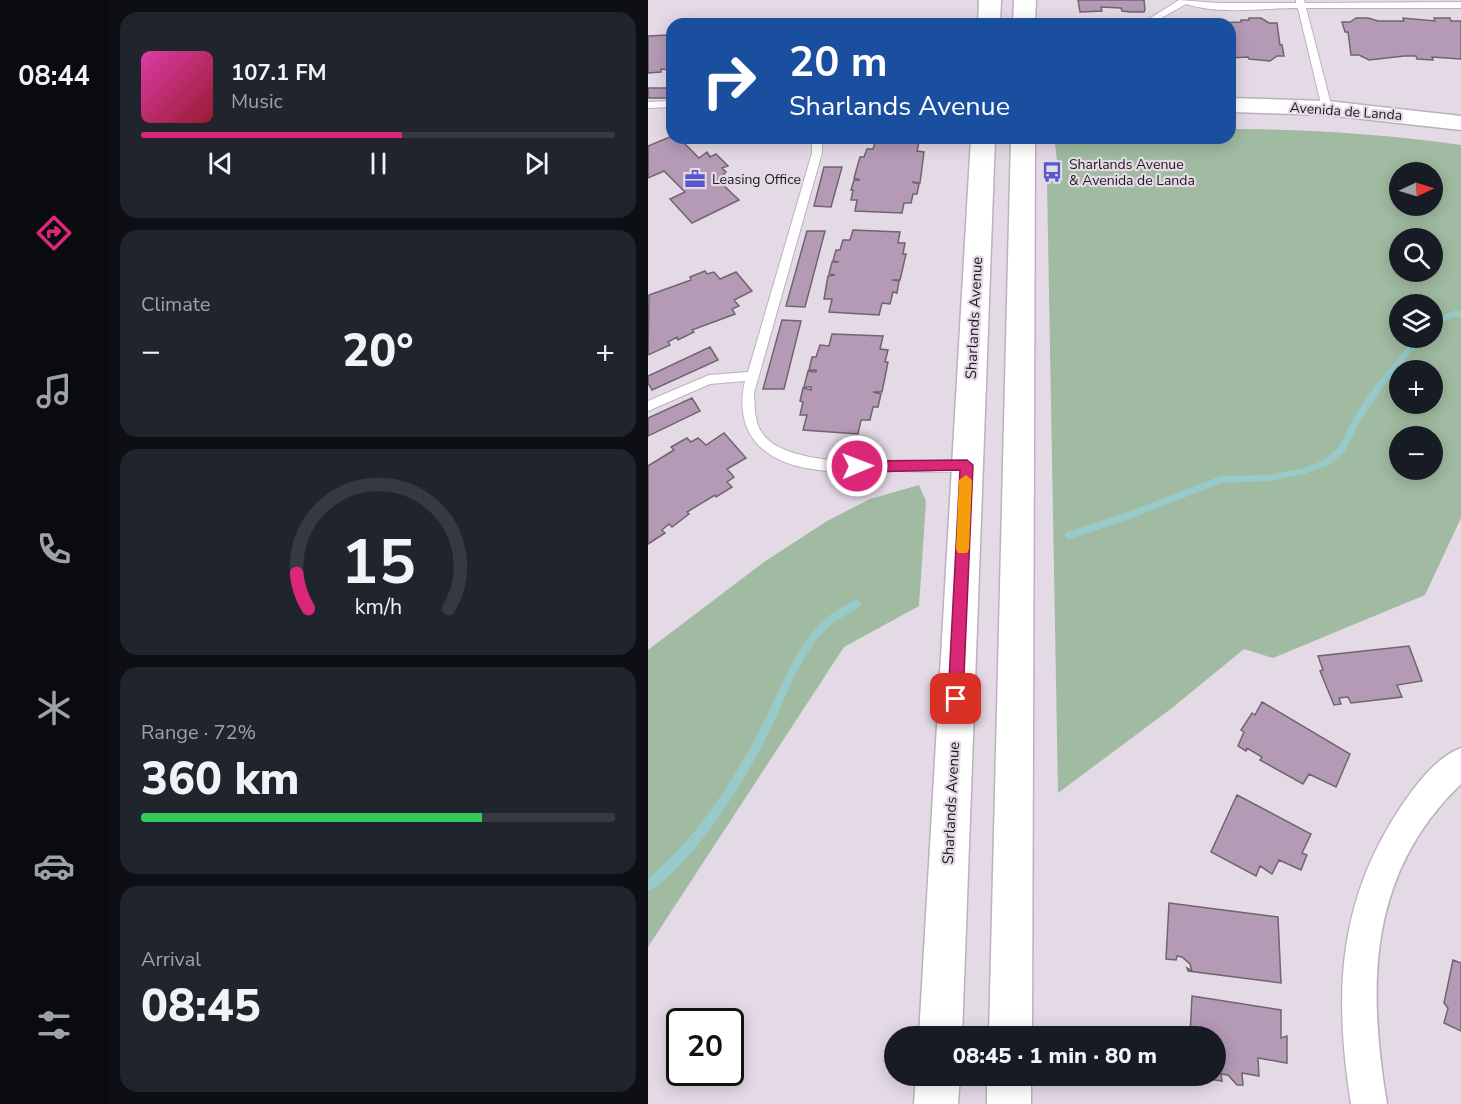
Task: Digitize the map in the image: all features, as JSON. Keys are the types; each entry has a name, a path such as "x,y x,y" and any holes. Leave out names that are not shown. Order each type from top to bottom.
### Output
{"main road":[{"path":"988,18 990,0"},
{"path":"1024,18 1025,0"},
{"name":"Avenida de Landa","path":"1236,105 1327,108 1461,123"},
{"name":"Sharlands Avenue","path":"940,1026 983,144"},
{"path":"1010,1026 1023,144"},
{"path":"936,1104 937,1086"},
{"path":"1009,1086 1009,1104"}],"street":[{"path":"1368,1104 1358,1030 1359,969 1370,910 1389,855 1417,809 1461,763"}],"lane":[{"path":"1155,18 1184,1 1217,6 1301,2 1461,5"},
{"path":"1301,2 1327,108"},
{"path":"648,105 666,104"},
{"path":"817,144 817,153 752,376 746,407 750,424 760,440 772,451 788,459 833,467 967,465"},
{"path":"648,406 709,380 752,376"}],"green space":[{"path":"1236,129 1375,135 1461,145 1461,518 1425,595 1273,658 1244,649 1172,708 1058,793 1047,182 1059,180 1055,144 1236,144"},
{"path":"919,485 926,501 919,606 844,647 648,947 648,650 764,562 827,521 870,499"}],"building":[{"path":"1078,0 1144,0 1145,9 1144,12 1131,12 1122,11 1121,8 1101,7 1102,11 1080,12"},
{"path":"1249,18 1261,18 1269,23 1277,23 1284,56 1277,56 1270,61 1248,57 1236,58 1236,22 1249,20"},
{"path":"1356,18 1378,21 1404,21 1403,18 1435,21 1434,18 1450,18 1451,21 1461,21 1461,59 1432,57 1433,60 1404,56 1369,60 1359,55 1351,55 1348,32 1345,32 1342,22 1350,22"},
{"path":"666,35 666,69 661,69 661,72 648,73 648,36"},
{"path":"648,88 666,88 666,98 648,98"},
{"name":"Leasing Office","path":"666,138 666,144 685,144 699,158 707,152 710,157 716,154 728,166 722,168 726,172 718,180 739,200 692,223 670,199 685,192 664,171 648,178 648,146"},
{"path":"875,144 919,144 917,151 924,152 920,183 912,182 919,184 917,194 913,194 911,203 904,203 902,213 855,211 857,200 851,200 853,190 851,190 854,180 860,180 854,178 860,157 864,157 867,149 873,149"},
{"path":"824,167 842,167 831,207 814,206"},
{"path":"853,230 900,232 898,243 905,243 903,254 906,254 900,280 892,280 899,281 897,293 893,292 890,304 882,303 879,315 829,312 832,299 824,299 828,276 835,275 829,274 832,262 839,262 833,261 836,250 840,250 843,240 850,240"},
{"path":"807,231 825,231 805,307 786,306"},
{"path":"705,271 707,274 714,272 720,279 736,272 752,291 734,300 739,306 732,309 735,314 692,330 694,332 678,340 677,337 668,342 670,345 648,355 649,295 691,280 690,277"},
{"path":"782,320 801,321 784,389 763,389"},
{"path":"832,334 883,336 880,349 888,350 882,392 873,392 881,394 878,407 873,407 870,420 861,420 858,434 803,430 807,415 800,415 803,402 800,401 803,388 811,390 811,387 804,387 808,371 816,372 816,370 809,370 812,357 816,357 820,345 829,346"},
{"path":"710,347 718,360 652,390 648,383 648,376"},
{"path":"692,398 700,411 648,436 648,418"},
{"path":"724,433 746,458 727,469 734,477 727,482 732,487 687,512 689,514 672,527 669,524 662,530 665,533 648,544 648,466 674,450 671,447 687,438 691,442 698,438 706,445"},
{"path":"1409,646 1422,681 1397,685 1402,697 1351,703 1348,697 1339,698 1341,704 1334,705 1320,671 1323,670 1318,656"},
{"path":"1262,702 1350,754 1336,787 1309,774 1303,784 1260,760 1262,757 1247,748 1246,751 1238,746 1244,732 1241,730 1252,713 1255,715"},
{"path":"1237,795 1311,834 1302,853 1307,855 1301,870 1279,860 1272,874 1260,866 1256,876 1211,852"},
{"path":"1169,903 1278,917 1281,983 1188,971 1187,968 1192,971 1190,964 1182,957 1177,956 1176,960 1166,959"},
{"path":"1453,960 1461,963 1461,1031 1444,1023 1448,1008 1444,1003"},
{"path":"1192,996 1281,1010 1281,1038 1287,1036 1287,1063 1258,1058 1259,1076 1242,1073 1243,1085 1237,1085 1226,1075 1226,1026 1190,1026"}],"waterway":[{"path":"1443,319 1453,314 1461,314"},
{"path":"1069,535 1127,516 1221,480 1269,478 1304,471 1326,463 1342,449 1357,419 1380,385 1411,348"},
{"path":"648,886 687,850 721,806 751,757 795,667 814,636 822,627 856,604"}],"slow traffic":[{"path":"962,549 966,480"}],"place":[{"name":"Sharlands Avenue & Avenida de Landa","path":"1052,172"},
{"name":"Leasing Office","path":"695,179"}],"route":[{"path":"857,466 967,465 956,699"}]}
